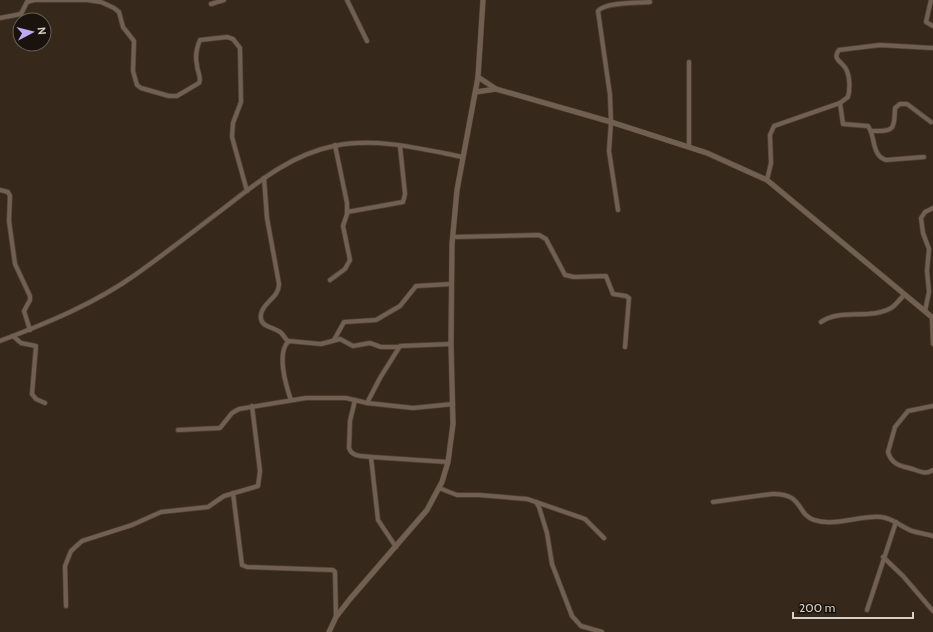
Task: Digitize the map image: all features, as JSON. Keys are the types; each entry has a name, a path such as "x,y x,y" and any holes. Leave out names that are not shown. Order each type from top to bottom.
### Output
{"street":[{"path":"0,18 21,14 27,2 34,0 87,0 108,4 119,12 123,27 134,40 133,71 137,85 141,88 169,96 177,96 199,84 200,77 196,62 200,40 227,37 233,39 240,48 241,93 240,102 233,123 232,137 247,190"},
{"path":"212,4 224,0"},
{"path":"347,0 367,41"},
{"path":"329,632 336,617 423,516 439,488 448,462 453,431 451,284 456,197 476,92 484,0"},
{"path":"931,0 926,21 927,24 933,26"},
{"path":"618,210 609,151 611,122 610,95 598,11 608,6 650,2"},
{"path":"767,180 771,163 770,134 774,126 847,99 849,92 847,69 836,58 836,54 839,50 880,45 933,48"},
{"path":"689,62 689,147"},
{"path":"478,77 496,89 611,122 689,147 724,160 767,180 933,318 933,344"},
{"path":"476,92 496,89"},
{"path":"840,102 843,124 866,125 871,131 876,150 881,158 886,160 924,157"},
{"path":"871,131 887,131 892,129 894,125 895,108 900,104 907,104 931,122"},
{"path":"0,341 30,330 84,305 134,276 247,190 298,158 335,145 365,143 400,146 463,157"},
{"path":"330,280 345,269 350,262 343,226 348,212 345,190 335,145"},
{"path":"348,212 403,202 405,194 400,146"},
{"path":"264,178 268,225 279,284 277,294 262,311 261,320 265,325 281,332 288,342 283,371 291,400"},
{"path":"0,190 8,192 10,196 9,220 13,254 18,273 30,296 30,300 24,311 30,330"},
{"path":"925,311 929,292 929,249 923,233 921,218 925,212 933,208"},
{"path":"453,236 539,235 546,239 565,275 574,277 606,276 613,294 626,296 629,300 625,347"},
{"path":"334,340 344,322 376,320 400,306 416,286 424,284 451,284"},
{"path":"821,322 831,317 870,313 889,309 904,295"},
{"path":"13,336 21,343 36,346 32,394 36,400 45,403"},
{"path":"288,342 293,340 321,344 334,340 344,340 356,346 370,343 381,347 399,347 406,344 451,344"},
{"path":"367,403 399,347"},
{"path":"178,430 220,428 232,413 239,409 291,400 328,398 420,408 453,404"},
{"path":"355,400 350,422 349,448 355,455 448,462"},
{"path":"66,606 65,566 71,552 77,544 132,525 161,512 208,507 224,496 253,488 259,482 260,471 252,406"},
{"path":"933,406 908,411 895,427 890,440 888,452 893,461 901,467 923,473 933,470"},
{"path":"371,457 378,520 396,546"},
{"path":"439,488 457,495 479,495 527,499 585,519 604,538"},
{"path":"233,494 242,565 247,567 332,570 335,572 336,617"},
{"path":"713,502 777,494 797,501 806,514 814,520 840,520 878,516 887,518 912,531 933,536"},
{"path":"536,502 547,533 552,564 572,616 581,626 602,632"},
{"path":"867,610 883,557 896,522"},
{"path":"883,557 904,576 933,611"}]}
